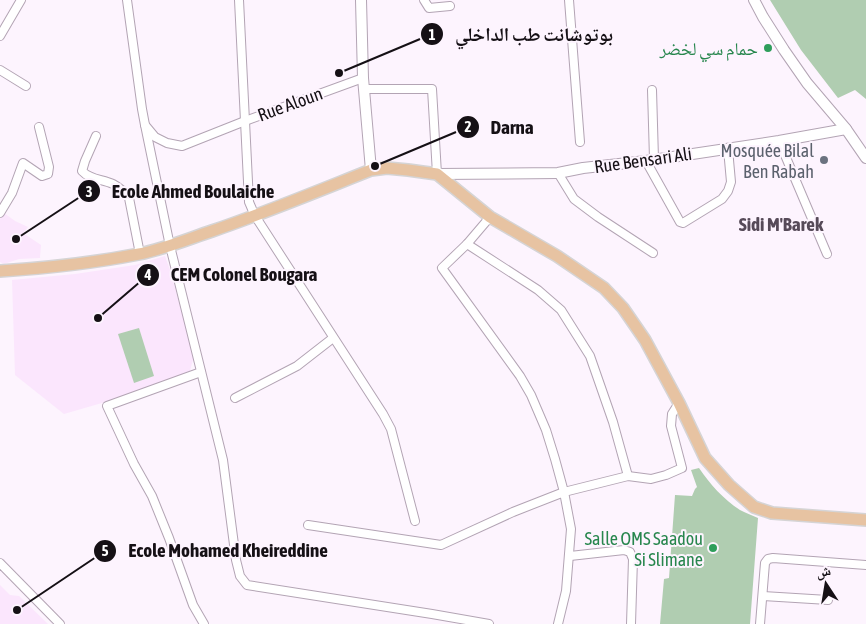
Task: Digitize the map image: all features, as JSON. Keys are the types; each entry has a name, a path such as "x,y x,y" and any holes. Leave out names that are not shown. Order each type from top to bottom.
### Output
{"main road":[{"path":"0,270 97,261 140,254 170,246 255,216 371,170 387,168 437,174 490,217 557,256 604,288 624,308 645,340 679,403 705,458 729,485 754,507 772,512 866,520"}],"street":[{"path":"0,36 21,0"},
{"path":"127,0 145,125 170,246 223,460 236,560 240,576 248,585 490,624"},
{"path":"239,0 250,202 255,216 391,429 415,521"},
{"path":"361,0 363,78 371,170"},
{"path":"424,0 429,8 450,6"},
{"path":"570,0 580,142"},
{"path":"754,0 763,17 807,83 846,129 866,158"},
{"path":"0,70 26,86"},
{"name":"Rue Aloun","path":"145,125 155,137 167,143 182,146 363,78"},
{"path":"364,89 432,89 437,174"},
{"path":"652,90 650,160 680,222 722,199 728,191 731,182 728,149"},
{"path":"0,213 12,194 23,163 42,176 48,174 49,168 39,127"},
{"name":"Rue Bensari Ali","path":"437,174 558,173 728,149 846,129"},
{"path":"96,136 84,161 82,170 87,176 114,184 129,198 140,254"},
{"path":"779,141 827,254"},
{"path":"558,173 574,199 653,253"},
{"path":"490,217 467,244 442,268 520,376 531,395 546,430 564,492 571,529 566,591 558,624"},
{"path":"467,244 538,290 561,310 590,356 613,422 628,476"},
{"path":"235,398 297,366 333,338"},
{"path":"201,372 107,406 134,464 152,496 193,605 204,624"},
{"path":"308,524 441,545 513,512 564,492 628,476 651,479 666,475 682,468 671,426 672,414 679,403"},
{"path":"570,556 624,550 630,552 633,560 631,624"},
{"path":"760,624 765,563 768,560 773,558 866,565"},
{"path":"0,563 60,624"},
{"path":"763,596 828,600"}],"shaded area":[{"path":"4,213 28,227 23,233 41,245 40,258 19,259 4,264 0,262 0,219"},
{"path":"165,256 194,356 188,378 64,414 15,375 12,280 75,274 135,265"},
{"path":"0,585 10,595 19,596 48,624 0,624"}],"green space":[{"path":"770,0 866,0 866,99 855,90 838,98 801,50"},
{"path":"139,328 154,376 134,383 118,334"},
{"name":"Salle OMS Saadou Si Slimane","path":"699,468 722,496 740,510 758,518 750,624 660,624 664,579 669,578 675,495 692,496 697,487 691,470"}],"place":[{"name":"حمام سي لخضر","path":"768,48"},
{"name":"بوتوشانت طب الداخلي","path":"339,73"},
{"name":"Mosquée Bilal Ben Rabah","path":"824,160"},
{"name":"Darna","path":"375,166"},
{"name":"Ecole Ahmed Boulaiche","path":"16,239"},
{"name":"CEM Colonel Bougara","path":"98,318"},
{"name":"Salle OMS Saadou Si Slimane","path":"713,548"},
{"name":"Ecole Mohamed Kheireddine","path":"17,610"}],"district":[{"name":"Sidi M'Barek","path":"781,224"}]}
